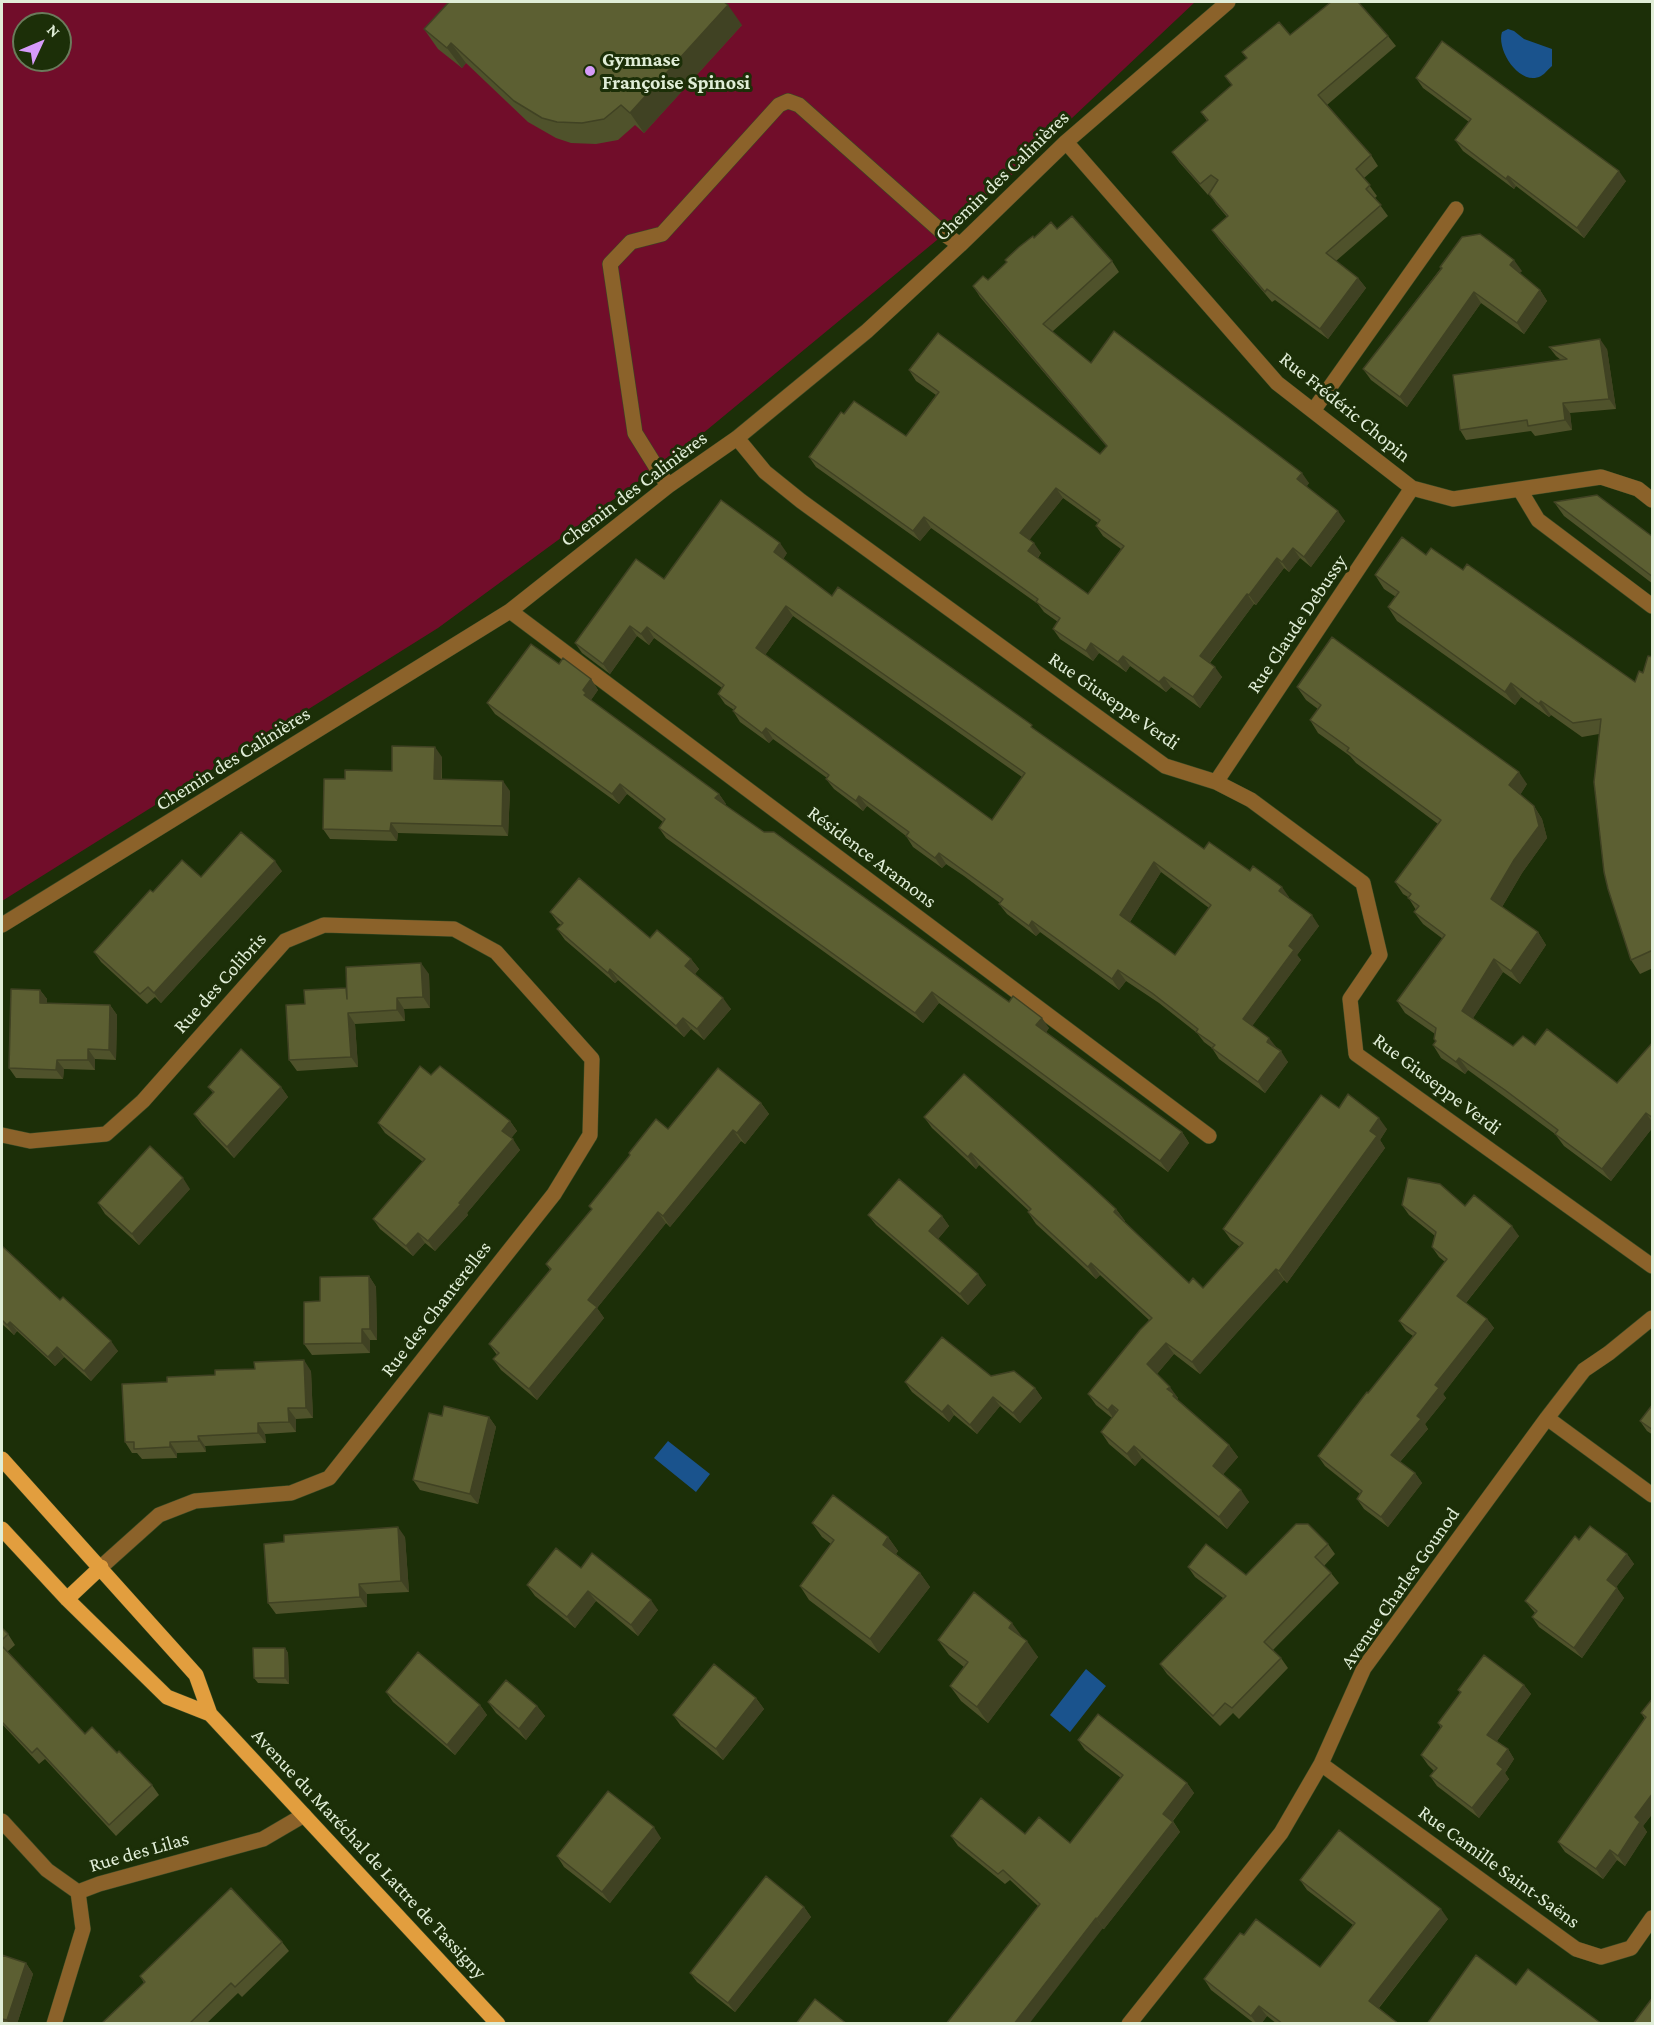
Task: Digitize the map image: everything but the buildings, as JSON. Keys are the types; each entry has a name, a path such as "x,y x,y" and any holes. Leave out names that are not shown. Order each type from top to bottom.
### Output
{"main road":[{"name":"Avenue du Maréchal de Lattre de Tassigny","path":"2,1460 196,1675 210,1714 498,2024"},
{"name":"Avenue du Maréchal de Lattre de Tassigny","path":"2,1529 67,1599 167,1697 210,1714"},
{"path":"67,1599 101,1568"}],"street":[{"name":"Chemin des Calinières","path":"2,925 510,611 668,486 737,438 867,331 1066,142 1228,2"},
{"path":"668,486 635,433 610,264 631,242 662,234 778,105 788,101 799,105 943,233 960,245"},
{"name":"Rue Frédéric Chopin","path":"1066,142 1277,383 1412,488 1453,499 1601,477 1638,489 1653,500"},
{"path":"1313,411 1456,209"},
{"name":"Rue Giuseppe Verdi","path":"737,438 765,472 801,501 1165,766 1216,782 1251,800 1363,883 1380,955 1350,999 1356,1054 1653,1266"},
{"name":"Rue Claude Debussy","path":"1216,782 1412,488"},
{"path":"1520,490 1538,520 1653,606"},
{"name":"Résidence Aramons","path":"510,611 1209,1136"},
{"name":"Rue des Colibris","path":"2,1135 30,1141 106,1134 143,1101 285,941 324,925 454,929 496,952"},
{"name":"Rue des Chanterelles","path":"101,1568 159,1515 195,1501 291,1493 328,1478 554,1194 590,1135 592,1059 496,952"},
{"name":"Avenue Charles Gounod","path":"1129,2024 1281,1833 1321,1764 1364,1668 1547,1418 1584,1370 1653,1318"},
{"path":"1547,1418 1653,1495"},
{"name":"Rue Camille Saint-Saëns","path":"1321,1764 1576,1949 1601,1957 1631,1947 1653,1918"},
{"name":"Rue des Lilas","path":"54,2024 83,1929 78,1892 99,1884 263,1839 304,1815"},
{"path":"2,1821 47,1870 78,1892"}],"shaded area":[{"path":"2,2 1195,2 983,202 696,439 438,628 2,901"}],"water":[{"path":"1508,29 1524,39 1552,49 1552,66 1542,75 1533,78 1518,72 1506,57 1501,40 1502,32"},
{"path":"668,1441 710,1474 696,1492 654,1458"},
{"path":"1086,1669 1106,1686 1070,1732 1050,1715"}],"place":[{"name":"Gymnase Françoise Spinosi","path":"590,71"}]}
